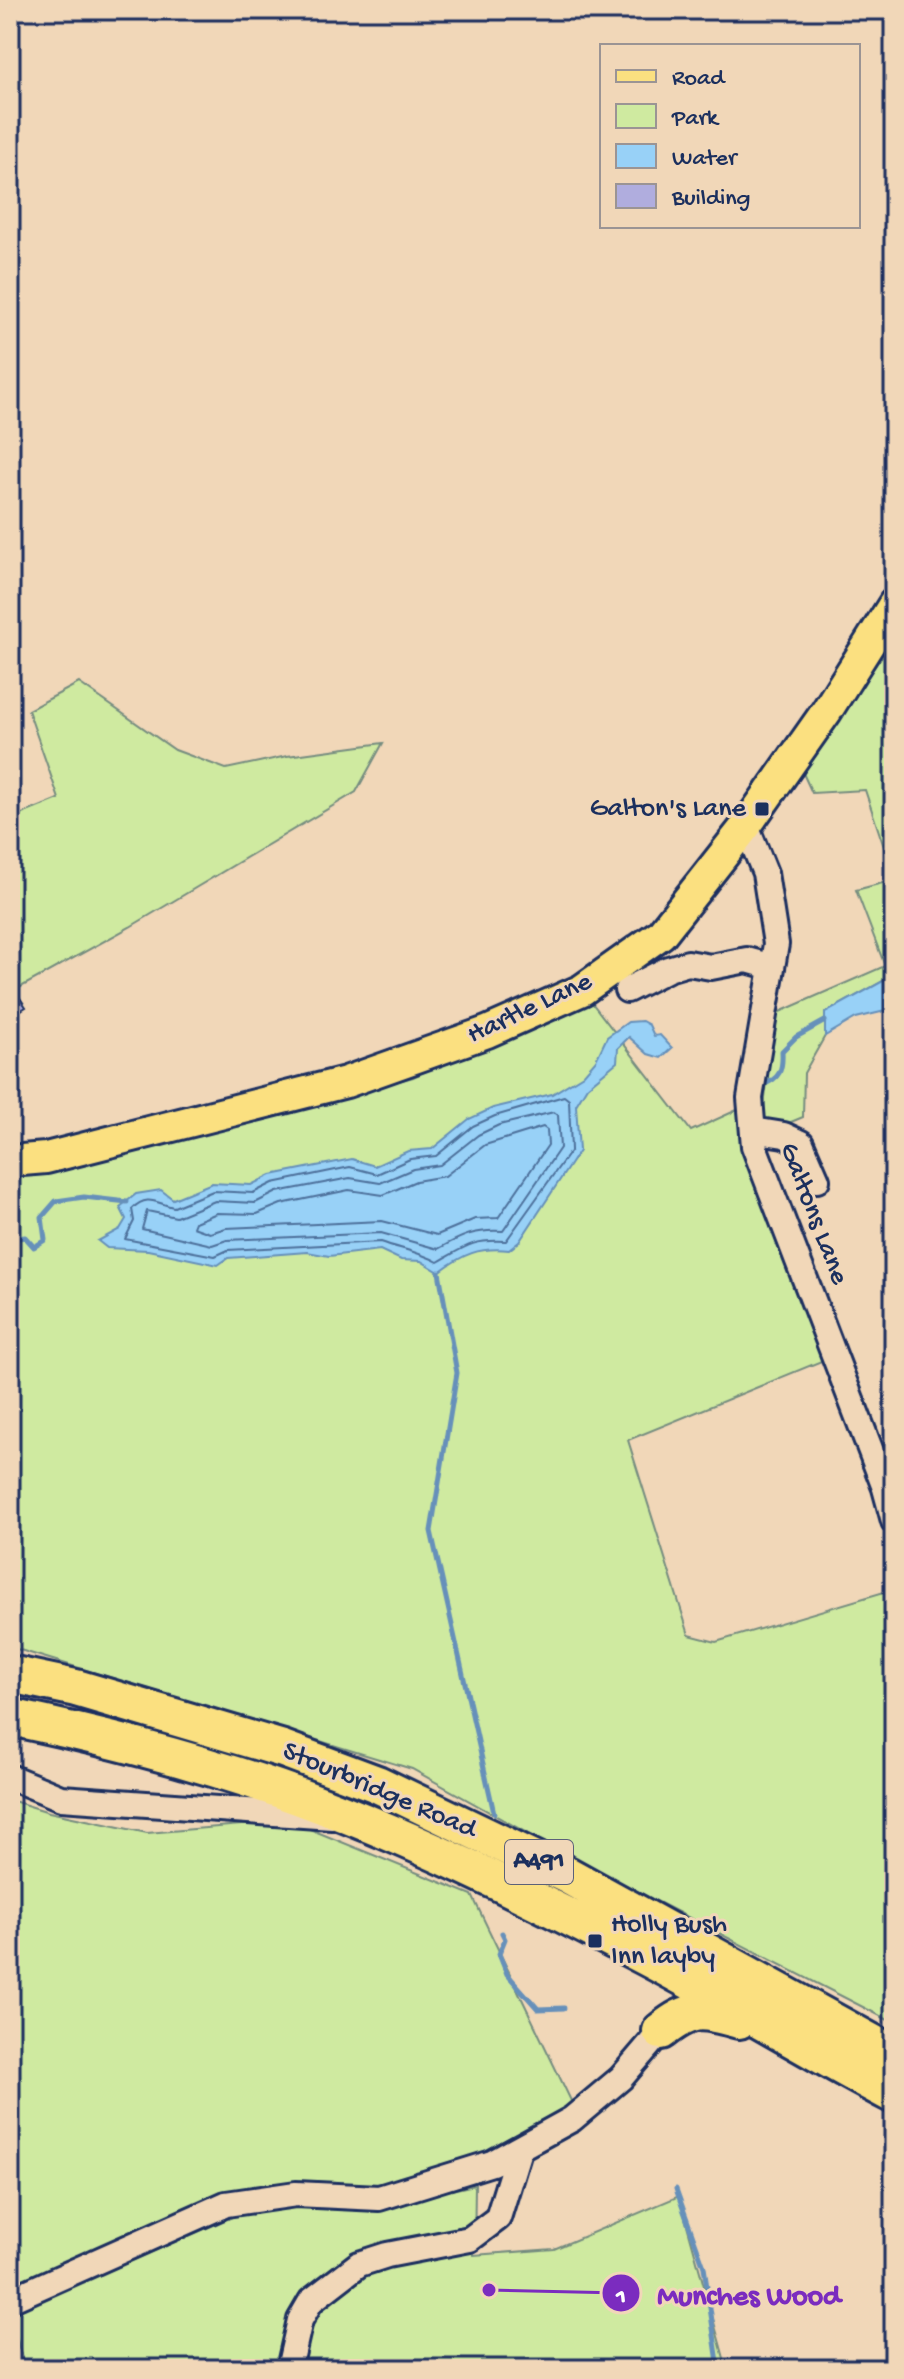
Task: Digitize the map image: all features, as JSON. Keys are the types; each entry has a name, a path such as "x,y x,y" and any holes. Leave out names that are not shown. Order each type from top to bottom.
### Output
{"highway":[{"name":"Stourbridge Road","path":"10,1674 76,1688 283,1749 377,1784 567,1875 894,2055"},
{"name":"Stourbridge Road","path":"10,1717 85,1733 262,1784 350,1817 462,1866 647,1957 894,2095"},
{"path":"647,1957 656,1981 661,2031 688,2012 704,2010 764,2025"}],"main road":[{"name":"Hartle Lane","path":"10,1161 46,1158 346,1082 487,1032 582,990 661,934 746,826 826,712 894,604"}],"street":[{"name":"Galtons Lane","path":"746,826 765,873 776,944 750,1098 754,1146 885,1488 894,1521"},
{"path":"627,990 668,969 688,963 711,967 747,960 772,967"},
{"path":"753,1130 784,1135 801,1143 817,1180"},
{"path":"10,1777 61,1798 214,1811 350,1817"},
{"path":"10,2300 226,2204 296,2194 379,2198 492,2163 582,2111 621,2078 661,2031"},
{"path":"289,2369 300,2320 311,2301 359,2264 387,2255 470,2239 498,2218 519,2150"}],"green space":[{"path":"884,653 894,661 894,877 865,790 812,793 802,771"},
{"path":"79,683 175,750 226,769 287,756 383,743 356,792 130,927 10,993 10,819 59,799 28,710"},
{"path":"894,880 894,975 825,1013 825,1036 804,1073 803,1117 779,1127 760,1141 775,1014 885,966 856,890"},
{"path":"589,999 691,1131 737,1110 745,1150 824,1360 628,1440 689,1635 716,1642 894,1589 894,2023 561,1852 412,1769 10,1647 10,1170 289,1111 413,1077"},
{"path":"10,1800 49,1812 147,1833 290,1821 472,1895 574,2107 493,2149 384,2186 301,2185 10,2291"},
{"path":"475,2185 474,2255 554,2249 679,2196 727,2369 25,2369 10,2314 232,2217 288,2205 398,2201"}],"water":[{"path":"894,975 894,1009 856,1018 825,1036 825,1013"},
{"path":"642,1021 649,1025 654,1036 660,1035 672,1048 661,1058 648,1054 629,1037 618,1048 617,1062 587,1087 576,1105 579,1151 519,1242 509,1250 472,1253 439,1272 421,1261 401,1260 380,1250 329,1256 307,1252 228,1258 218,1265 148,1250 107,1248 98,1241 120,1229 126,1219 120,1207 136,1194 161,1190 173,1199 212,1183 251,1185 271,1175 352,1159 375,1166 408,1151 432,1149 469,1119 493,1108 552,1094 583,1075 596,1060 607,1037 628,1022"}],"building":[{"path":"16,992 26,1007 10,1017 10,996"}],"waterway":[{"path":"762,1085 779,1073 782,1051 796,1037 825,1021"},
{"path":"10,1239 25,1237 34,1247 45,1240 42,1217 56,1201 84,1197 127,1202"},
{"path":"439,1272 457,1373 431,1531 494,1813"},
{"path":"502,1933 505,1939 499,1954 507,1974 538,2009 564,2008"},
{"path":"676,2189 704,2267 719,2369"}],"place":[{"name":"Galton's Lane","path":"762,809"},
{"name":"Holly Bush Inn layby","path":"595,1941"},
{"name":"Munches Wood","path":"489,2290"}]}
